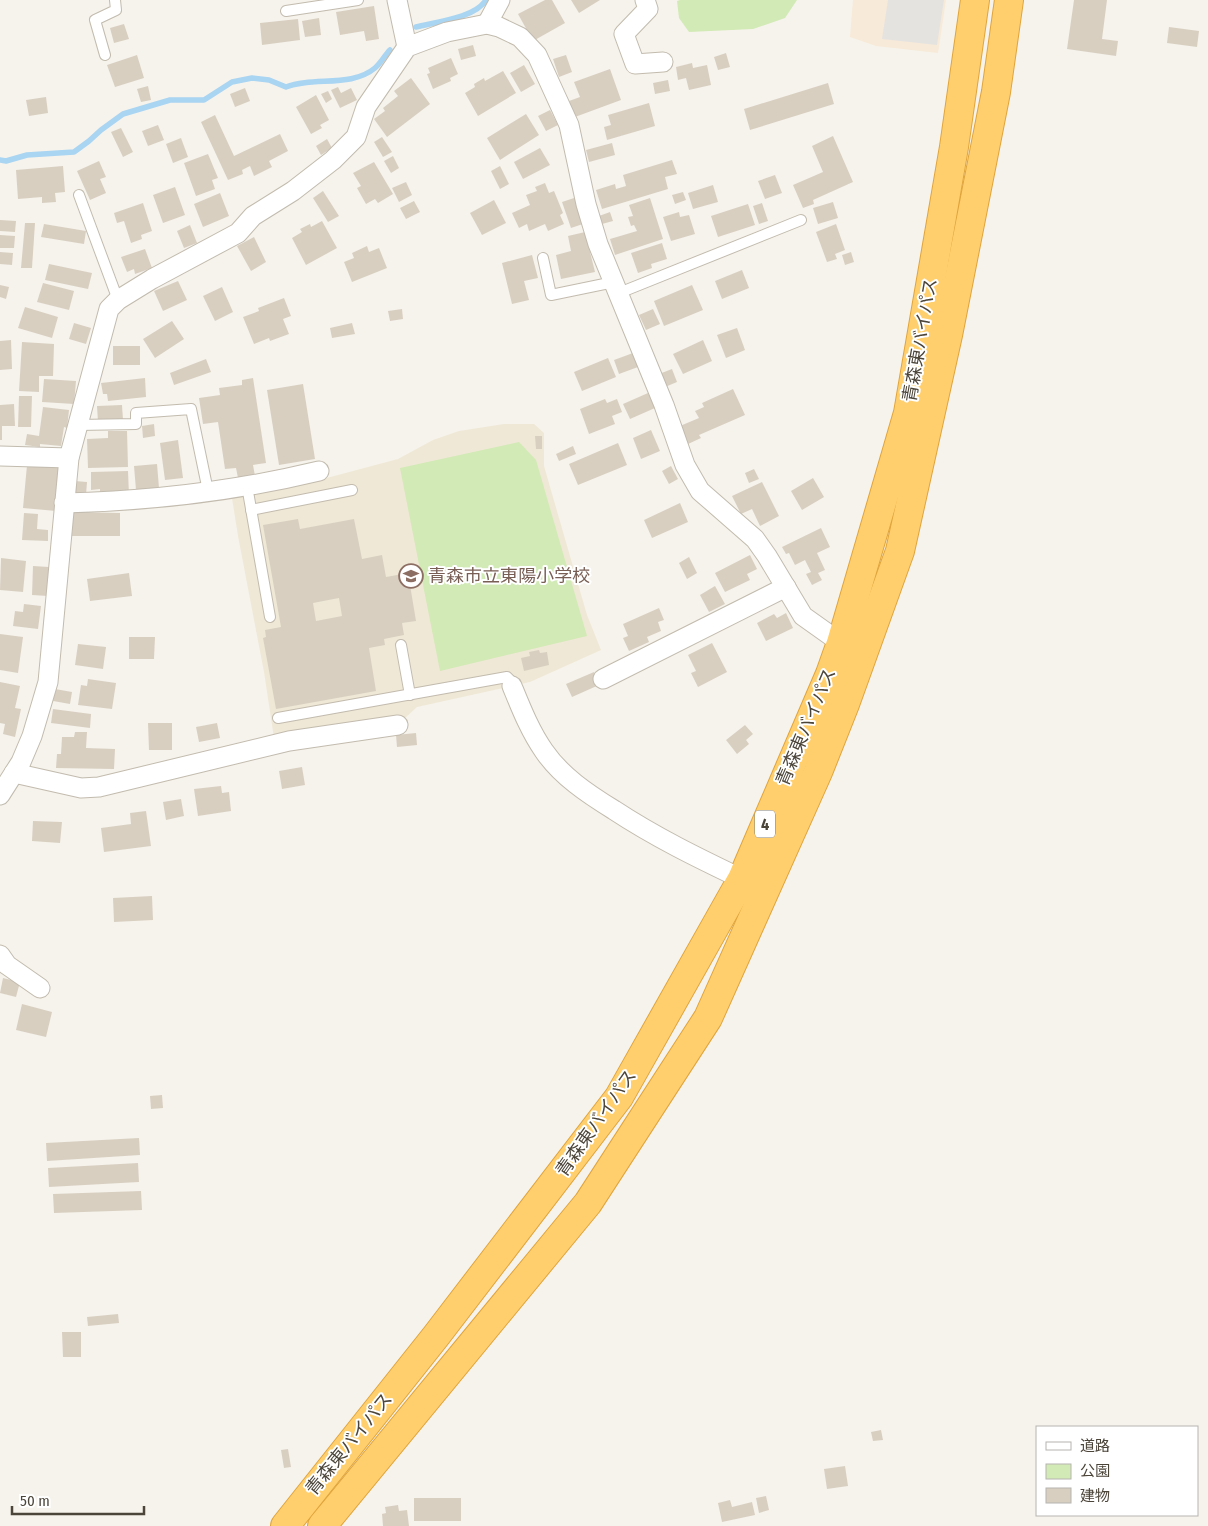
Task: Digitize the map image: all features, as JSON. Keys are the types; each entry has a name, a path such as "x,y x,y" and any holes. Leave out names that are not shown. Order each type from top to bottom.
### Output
{"highway":[{"name":"青森東バイパス","path":"301,1520 436,1336 619,1097 742,879 830,674 841,643 908,413 954,147 975,0"},
{"name":"青森東バイパス","path":"301,1520 588,1203 708,1018 821,764 845,704 900,552 948,335 996,92 1009,0"}],"street":[{"path":"397,0 407,47"},
{"path":"487,24 500,0"},
{"path":"645,0 648,9 624,34 635,64 663,62"},
{"path":"5,784 21,762 32,736 48,682 69,458 109,309 118,300 152,279 238,233 254,216 293,191 333,160 356,137 366,106 407,47 447,32 487,24 500,27 520,37 536,55 569,125 586,204 598,244 664,405 685,465 700,491 755,539 803,616 841,643"},
{"path":"0,456 69,458"},
{"path":"64,504 167,497 247,486 319,471"},
{"path":"603,679 786,587"},
{"path":"512,686 534,736 544,752 570,779 605,805 669,844 742,879"},
{"path":"5,784 81,788 99,787 289,741 398,725"},
{"path":"0,956 7,966 40,988"}],"lane":[{"path":"105,55 95,20 116,10 114,0"},
{"path":"286,11 358,0"},
{"path":"79,195 118,300"},
{"path":"543,258 551,295 617,287 801,220"},
{"path":"77,425 136,424 136,413 191,409 208,491"},
{"path":"247,486 270,617"},
{"path":"252,510 352,490"},
{"path":"400,645 410,695"},
{"path":"278,718 507,677 512,686"}],"shaded area":[{"path":"853,0 946,0 938,53 876,46 850,37"},
{"path":"888,0 944,0 937,45 882,39"},
{"name":"青森市立東陽小学校","path":"504,424 534,424 544,433 544,466 587,615 601,650 530,682 417,707 405,718 274,738 264,672 232,498 323,479 398,459 433,440 459,431"}],"green space":[{"path":"797,0 785,18 753,29 689,32 679,18 677,1"},
{"path":"519,442 536,460 587,636 440,671 400,468"}],"building":[{"path":"545,0 552,0 565,23 533,41 518,14"},
{"path":"571,0 600,0 579,13"},
{"path":"1074,0 1107,0 1102,39 1118,41 1116,56 1067,49"},
{"path":"374,6 379,39 366,41 364,31 340,35 336,12"},
{"path":"319,18 321,35 305,37 302,21"},
{"path":"298,19 300,40 262,45 260,23"},
{"path":"124,24 129,39 114,43 110,28"},
{"path":"1169,27 1199,31 1197,47 1167,43"},
{"path":"473,45 476,56 461,60 458,49"},
{"path":"726,53 730,67 718,70 714,57"},
{"path":"137,55 144,78 115,87 107,65"},
{"path":"566,55 572,72 559,77 553,59"},
{"path":"451,58 458,74 450,78 451,81 433,89 427,74 430,73 428,68"},
{"path":"692,63 693,68 707,65 711,85 689,90 686,78 678,80 676,67"},
{"path":"524,65 535,84 521,92 510,73"},
{"path":"610,69 621,100 575,117 569,101 580,97 574,82"},
{"path":"503,71 516,93 478,116 465,93 484,78 485,81"},
{"path":"411,78 430,104 387,137 374,119 385,111 383,108 398,96 394,91"},
{"path":"668,80 670,91 655,94 653,83"},
{"path":"828,83 834,104 750,130 744,109"},
{"path":"148,86 151,100 141,102 137,89"},
{"path":"338,87 341,93 351,88 357,100 340,108 331,90"},
{"path":"245,88 250,101 235,107 230,94"},
{"path":"328,91 332,99 326,103 321,94"},
{"path":"316,95 329,120 320,125 322,128 311,134 296,107"},
{"path":"46,97 48,113 29,116 26,100"},
{"path":"649,103 655,126 607,140 604,127 611,125 608,115"},
{"path":"550,110 558,125 546,131 538,116"},
{"path":"526,114 539,135 500,160 487,138"},
{"path":"215,115 234,156 280,134 288,151 269,161 272,167 254,176 250,166 242,170 243,174 228,180 201,122"},
{"path":"158,125 164,140 148,146 142,131"},
{"path":"121,128 133,152 123,157 111,132"},
{"path":"833,136 853,182 813,200 814,204 803,208 793,185 823,172 812,146"},
{"path":"382,137 392,152 383,157 374,142"},
{"path":"181,138 188,157 173,163 166,144"},
{"path":"327,139 332,148 321,155 316,146"},
{"path":"612,143 615,155 589,162 586,150"},
{"path":"540,148 550,165 523,179 514,162"},
{"path":"208,154 218,178 212,180 215,189 196,196 184,163"},
{"path":"393,156 399,168 391,173 384,161"},
{"path":"672,160 677,174 665,177 668,189 602,209 596,190 615,184 616,189 626,186 623,175"},
{"path":"99,161 106,177 100,179 106,193 90,200 77,171"},
{"path":"374,162 393,194 378,203 375,199 366,204 357,188 361,186 353,173"},
{"path":"63,166 65,192 55,193 56,202 42,203 42,197 18,199 16,170"},
{"path":"500,166 509,184 500,189 491,171"},
{"path":"775,175 782,193 765,199 758,181"},
{"path":"406,182 412,195 399,202 392,188"},
{"path":"545,183 549,193 554,191 563,213 560,215 564,224 548,231 545,224 529,231 527,224 519,228 512,213 530,205 526,195 537,191 535,187"},
{"path":"713,185 718,202 693,209 688,193"},
{"path":"175,187 185,215 163,223 153,195"},
{"path":"323,191 339,216 328,222 313,198"},
{"path":"683,192 686,200 675,204 672,195"},
{"path":"220,193 229,216 203,227 194,204"},
{"path":"577,197 586,223 571,228 562,202"},
{"path":"650,198 663,239 615,255 610,239 637,231 634,225 631,226 628,217 633,216 629,205"},
{"path":"494,200 506,223 482,235 470,213"},
{"path":"414,201 420,212 406,219 400,208"},
{"path":"833,202 838,218 818,224 813,208"},
{"path":"143,203 152,231 141,235 142,239 131,243 124,221 117,223 114,213"},
{"path":"762,203 768,221 759,224 753,206"},
{"path":"748,204 755,225 718,237 711,216"},
{"path":"610,212 613,221 602,224 599,216"},
{"path":"679,212 680,217 689,215 695,234 671,241 663,217"},
{"path":"0,220 16,221 15,232 0,231"},
{"path":"322,221 337,248 306,265 292,238 302,232 300,229 310,224 311,227"},
{"path":"25,223 35,223 32,268 21,268"},
{"path":"44,224 86,231 84,244 41,237"},
{"path":"836,224 845,250 835,254 837,259 827,262 816,232"},
{"path":"190,225 197,243 184,248 177,231"},
{"path":"585,232 595,272 561,279 556,255 571,251 568,236"},
{"path":"0,235 15,236 14,248 0,248"},
{"path":"254,237 266,262 251,271 237,246"},
{"path":"662,243 667,259 651,264 652,268 638,273 631,253"},
{"path":"367,246 369,252 379,248 387,268 352,282 344,262 354,258 352,253"},
{"path":"145,249 152,268 135,274 134,269 127,272 121,257"},
{"path":"0,252 13,253 12,265 0,264"},
{"path":"851,252 854,262 845,265 842,255"},
{"path":"532,255 538,278 524,281 529,300 512,304 502,263"},
{"path":"49,264 92,273 88,289 45,280"},
{"path":"742,270 749,288 722,299 715,281"},
{"path":"178,281 187,300 163,311 154,291"},
{"path":"43,283 74,291 69,310 37,302"},
{"path":"0,285 9,287 6,299 0,297"},
{"path":"692,285 703,310 664,326 654,301"},
{"path":"222,287 233,312 215,321 203,296"},
{"path":"284,298 291,316 283,319 289,334 270,341 269,338 254,344 243,317 259,311 258,308"},
{"path":"25,307 58,317 52,338 18,328"},
{"path":"402,309 403,319 390,321 388,311"},
{"path":"653,309 660,324 646,330 639,315"},
{"path":"172,321 184,339 155,358 143,339"},
{"path":"74,323 91,328 86,344 69,339"},
{"path":"352,323 355,334 332,338 330,328"},
{"path":"737,328 745,350 726,358 717,335"},
{"path":"11,340 12,369 0,370 0,341"},
{"path":"703,340 712,361 683,374 673,354"},
{"path":"22,342 54,344 53,376 39,376 39,392 19,391"},
{"path":"113,346 140,346 140,365 113,365"},
{"path":"633,353 638,367 619,374 614,360"},
{"path":"608,358 616,377 582,391 574,372"},
{"path":"206,359 211,372 174,385 170,373"},
{"path":"672,369 677,382 665,387 659,374"},
{"path":"145,378 146,397 108,401 107,394 103,394 101,383"},
{"path":"253,378 266,463 253,465 255,476 238,478 236,468 225,469 218,422 203,424 199,398 220,395 219,388 242,385 242,380"},
{"path":"44,379 76,381 74,404 42,402"},
{"path":"303,384 315,459 279,465 267,390"},
{"path":"733,389 745,415 699,435 701,438 688,444 680,426 699,418 695,411 704,407 702,403"},
{"path":"648,393 655,408 630,419 623,404"},
{"path":"19,396 32,396 31,427 18,427"},
{"path":"605,399 607,403 617,399 622,412 612,416 615,424 589,434 580,409"},
{"path":"14,404 15,426 2,426 2,440 0,440 0,405"},
{"path":"122,405 123,420 98,422 97,406"},
{"path":"43,407 69,410 67,428 64,427 61,446 40,444 40,447 25,445 27,434 39,436"},
{"path":"154,424 155,436 143,438 142,426"},
{"path":"651,430 660,451 641,459 633,438"},
{"path":"108,431 127,431 128,467 88,468 87,439 108,438"},
{"path":"535,436 542,436 542,449 536,449"},
{"path":"178,440 183,478 165,480 160,443"},
{"path":"618,443 627,465 578,485 569,464"},
{"path":"573,446 576,454 559,461 556,454"},
{"path":"157,464 159,488 136,490 134,466"},
{"path":"27,465 60,468 56,511 23,508"},
{"path":"671,466 678,479 669,484 662,471"},
{"path":"754,469 759,479 749,483 745,473"},
{"path":"128,471 129,495 100,496 100,489 91,490 91,472"},
{"path":"813,478 824,497 802,510 791,491"},
{"path":"75,481 87,482 86,495 74,495"},
{"path":"762,482 779,516 760,526 752,509 741,514 732,496"},
{"path":"680,503 688,522 652,538 644,520"},
{"path":"73,512 120,513 120,536 72,536"},
{"path":"24,513 38,514 37,529 48,530 48,541 22,540"},
{"path":"298,519 300,529 354,519 362,559 382,555 386,577 408,573 416,621 402,623 404,635 384,639 385,645 369,648 376,691 276,709 263,638 266,637 265,630 281,627 263,525","holes":["339,598 342,616 316,621 313,603"]},
{"path":"821,528 830,547 817,553 825,570 818,573 822,580 812,585 806,574 811,572 805,560 795,565 789,553 786,554 782,547"},
{"path":"750,555 757,569 747,574 750,580 725,592 715,573"},
{"path":"689,557 697,573 687,579 679,563"},
{"path":"1,558 26,561 23,592 0,590"},
{"path":"33,566 49,567 48,596 32,595"},
{"path":"129,573 132,596 90,601 87,579"},
{"path":"715,586 725,604 709,612 700,595"},
{"path":"24,604 41,606 38,629 13,626 15,611 23,612"},
{"path":"659,608 664,620 658,622 661,631 647,637 649,642 629,651 623,638 628,636 623,624"},
{"path":"786,613 793,628 766,641 757,623 774,614 777,618"},
{"path":"0,634 23,637 18,673 0,670"},
{"path":"129,637 155,637 154,659 129,659"},
{"path":"712,643 727,672 698,687 691,673 696,671 688,655"},
{"path":"78,644 106,647 103,669 75,665"},
{"path":"539,650 540,653 547,652 549,665 524,671 521,658 530,656 529,652"},
{"path":"594,672 599,685 572,697 566,684"},
{"path":"88,679 116,683 112,709 78,705 81,685 87,686"},
{"path":"0,682 20,686 15,708 21,709 15,737 3,734 5,724 0,723"},
{"path":"55,689 72,692 70,704 53,701"},
{"path":"53,709 91,714 90,728 51,723"},
{"path":"148,723 172,723 172,750 149,750"},
{"path":"217,723 220,738 199,742 196,727"},
{"path":"745,725 753,734 746,740 749,744 737,754 726,740"},
{"path":"75,732 87,732 86,748 115,749 114,769 56,768 57,754 61,754 62,737 74,737"},
{"path":"416,733 417,745 397,747 396,735"},
{"path":"302,767 305,785 282,789 279,771"},
{"path":"221,786 222,793 229,792 231,811 198,816 194,789"},
{"path":"181,799 184,816 166,820 163,802"},
{"path":"146,811 151,846 104,852 101,828 131,824 130,813"},
{"path":"33,821 62,822 60,843 32,841"},
{"path":"152,896 153,920 114,922 113,898"},
{"path":"3,978 20,982 16,997 0,993"},
{"path":"22,1004 52,1012 46,1037 16,1030"},
{"path":"162,1095 163,1108 151,1109 150,1096"},
{"path":"139,1138 140,1155 47,1161 46,1143"},
{"path":"138,1163 139,1182 49,1187 48,1168"},
{"path":"141,1191 142,1210 54,1213 53,1194"},
{"path":"118,1314 119,1323 88,1326 87,1317"},
{"path":"62,1332 81,1332 81,1357 63,1357"},
{"path":"881,1430 883,1440 873,1441 871,1432"},
{"path":"288,1449 291,1467 284,1468 281,1450"},
{"path":"845,1466 848,1486 827,1489 824,1469"},
{"path":"766,1496 769,1510 759,1513 756,1498"},
{"path":"414,1498 461,1498 461,1521 414,1521"},
{"path":"730,1500 732,1507 752,1502 755,1515 722,1522 718,1503"},
{"path":"398,1505 399,1511 407,1510 409,1526 383,1526 382,1514 386,1513 385,1507"}],"waterway":[{"path":"416,27 464,15 481,6 486,0"},
{"path":"0,160 6,161 27,155 74,152 123,114 170,100 204,100 232,82 252,78 269,80 286,87 308,82 355,78 375,68 390,50"}],"place":[{"name":"青森市立東陽小学校","path":"411,576"}]}
